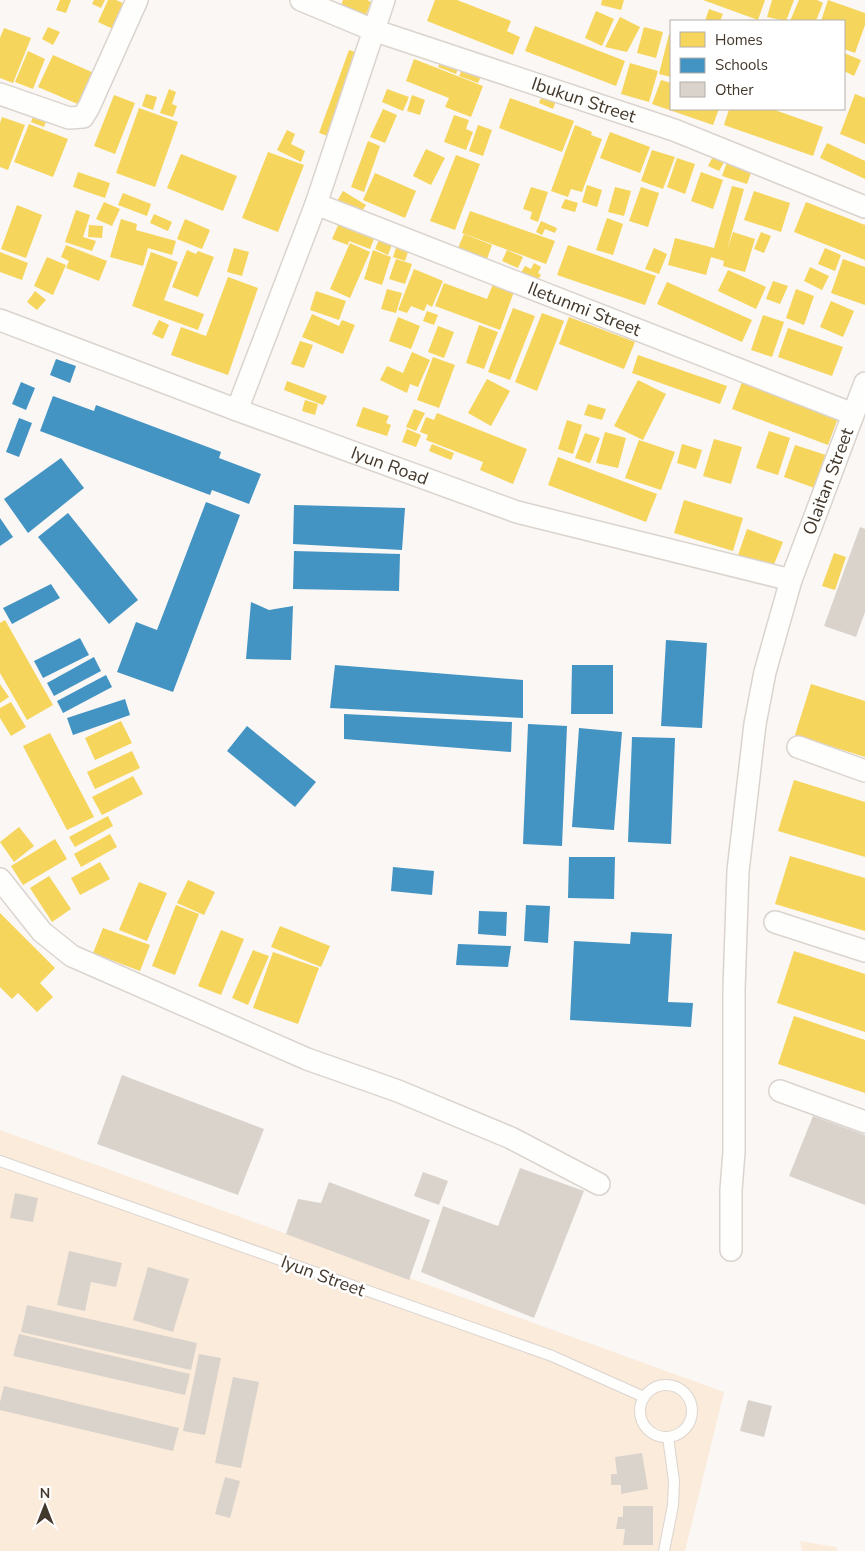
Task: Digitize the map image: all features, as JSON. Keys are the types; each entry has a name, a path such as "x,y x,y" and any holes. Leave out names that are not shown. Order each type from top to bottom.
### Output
{"street":[{"path":"0,94 69,118 83,117 90,108 137,0"},
{"name":"Ibukun Street","path":"300,0 373,30 674,130 865,207"},
{"path":"237,410 316,204 384,0"},
{"name":"Iletunmi Street","path":"316,204 853,414"},
{"name":"Iyun Road","path":"0,320 237,410 517,512 791,580"},
{"name":"Olaitan Street","path":"731,1250 731,1190 734,1152 734,989 738,871 755,724 765,672 791,580 865,383"},
{"path":"798,747 865,772"},
{"path":"0,879 42,932 72,956 307,1059 398,1091 512,1138 599,1184"},
{"path":"774,922 865,951"},
{"path":"780,1090 865,1122"}],"lane":[{"name":"Iyun Street","path":"0,1161 552,1356 644,1397"},
{"path":"672,1386 685,1394 691,1409 688,1424 676,1435 668,1437 652,1433 641,1421 640,1405 644,1397 656,1387 672,1386"},
{"path":"664,1551 673,1505 674,1481 668,1437"}],"shaded area":[{"path":"0,1130 724,1392 685,1551 0,1551"},
{"path":"800,1541 836,1547 838,1551 802,1551"}],"building: Homes":[{"path":"60,0 71,0 66,13 56,10"},
{"path":"94,0 105,0 101,8 92,4"},
{"path":"108,0 116,0 125,4 113,29 98,22"},
{"path":"343,0 367,0 371,2 366,15 341,5"},
{"path":"435,0 457,0 511,21 507,31 520,37 513,55 427,21"},
{"path":"602,0 624,0 621,10 601,5"},
{"path":"703,0 765,0 758,20"},
{"path":"772,0 794,0 786,20 767,17"},
{"path":"799,0 817,0 823,3 816,20 790,20"},
{"path":"828,0 865,13 865,25 855,53 845,49 845,20 821,20"},
{"path":"709,9 723,14 720,20 705,20"},
{"path":"596,11 614,19 602,46 585,38"},
{"path":"620,17 640,27 627,52 605,47"},
{"path":"535,26 625,61 616,86 525,51"},
{"path":"48,27 60,32 53,45 42,39"},
{"path":"644,27 663,32 656,58 637,53"},
{"path":"4,28 31,38 13,83 0,78 0,38"},
{"path":"669,34 670,77 659,74"},
{"path":"349,50 364,55 334,138 319,133"},
{"path":"28,51 45,59 33,89 15,82"},
{"path":"845,53 861,60 854,76 845,72"},
{"path":"53,55 94,73 80,105 38,87"},
{"path":"443,56 460,63 456,74 438,67"},
{"path":"414,59 483,86 471,117 445,107 449,98 406,81"},
{"path":"465,63 484,70 478,83 459,76"},
{"path":"630,63 658,71 649,102 621,94"},
{"path":"661,80 670,83 670,110 719,110 713,125 652,104"},
{"path":"169,89 176,92 172,104 177,106 173,117 160,113"},
{"path":"387,89 409,97 403,111 382,102"},
{"path":"543,93 557,98 553,109 539,103"},
{"path":"146,94 157,97 153,110 142,106"},
{"path":"855,94 865,98 865,144 840,134"},
{"path":"114,95 135,103 115,154 94,146"},
{"path":"412,95 425,100 420,115 407,111"},
{"path":"510,98 574,121 562,152 499,128"},
{"path":"139,108 178,122 155,187 116,173"},
{"path":"383,109 397,115 385,143 370,137"},
{"path":"729,110 775,110 823,127 813,156 724,125"},
{"path":"35,111 48,116 44,127 31,122"},
{"path":"454,115 469,120 466,129 473,132 466,150 444,142"},
{"path":"2,117 25,125 8,170 0,167 0,123"},
{"path":"29,124 68,139 53,177 14,162"},
{"path":"478,125 492,130 483,156 469,151"},
{"path":"575,125 592,132 591,135 602,139 582,192 571,189 568,197 551,191"},
{"path":"287,130 295,134 291,144 305,151 301,162 277,150"},
{"path":"610,132 650,147 640,173 600,158"},
{"path":"368,141 380,146 364,192 351,187"},
{"path":"827,143 865,161 865,179 820,158"},
{"path":"426,149 445,158 431,185 413,176"},
{"path":"652,150 675,157 663,189 641,181"},
{"path":"716,151 727,157 719,171 708,166"},
{"path":"268,152 304,165 278,232 242,218"},
{"path":"181,154 237,176 223,211 167,188"},
{"path":"456,155 480,164 455,230 430,221"},
{"path":"677,158 695,164 685,194 667,187"},
{"path":"727,162 752,170 747,184 722,176"},
{"path":"78,172 110,183 105,198 73,187"},
{"path":"701,172 723,180 713,209 691,201"},
{"path":"375,173 416,191 405,218 363,200"},
{"path":"587,185 602,190 597,207 582,202"},
{"path":"732,186 744,189 727,250 733,232 755,239 745,272 723,266 724,261 711,257 706,275 668,265 675,238 714,248"},
{"path":"531,187 548,192 538,222 530,219 532,212 523,209"},
{"path":"615,187 631,191 624,216 608,212"},
{"path":"641,187 659,193 648,227 629,221"},
{"path":"343,191 366,205 359,216 336,203"},
{"path":"754,191 790,203 781,232 744,220"},
{"path":"123,193 151,204 147,216 118,205"},
{"path":"565,199 578,203 575,212 561,208"},
{"path":"104,202 120,209 112,226 96,219"},
{"path":"806,202 865,225 865,260 794,232"},
{"path":"17,205 42,215 26,258 1,249"},
{"path":"76,210 90,215 83,237 96,241 92,251 65,242"},
{"path":"470,211 555,241 546,264 462,233"},
{"path":"154,214 172,222 168,231 150,223"},
{"path":"607,218 623,224 613,255 596,250"},
{"path":"121,219 137,224 136,230 176,241 172,255 148,248 143,266 110,257"},
{"path":"185,219 210,230 202,249 177,239"},
{"path":"541,221 557,228 555,233 545,229 542,235 536,232"},
{"path":"339,223 375,236 370,249 349,241 348,245 332,239"},
{"path":"89,225 103,226 102,238 88,237"},
{"path":"761,232 771,236 764,253 754,249"},
{"path":"382,233 394,239 388,255 375,249"},
{"path":"464,234 492,245 487,259 458,248"},
{"path":"398,242 410,246 405,261 393,257"},
{"path":"350,243 370,252 350,298 330,289"},
{"path":"66,245 107,261 99,281 66,268 69,261 61,257"},
{"path":"568,245 656,276 645,305 557,275"},
{"path":"234,248 249,252 242,276 227,272"},
{"path":"654,248 667,254 659,274 645,269"},
{"path":"825,248 841,255 835,271 818,264"},
{"path":"187,250 196,254 198,251 214,257 198,297 172,287"},
{"path":"373,250 391,257 382,285 364,279"},
{"path":"507,250 523,257 518,268 502,261"},
{"path":"0,252 28,263 22,280 0,272"},
{"path":"151,252 178,262 164,300 204,314 198,330 132,306"},
{"path":"47,257 66,265 53,295 34,286"},
{"path":"396,259 412,264 405,284 389,279"},
{"path":"843,259 865,267 865,305 831,293"},
{"path":"534,263 541,267 538,273 541,275 536,282 521,273 525,266 531,269"},
{"path":"810,267 829,276 822,290 804,281"},
{"path":"414,269 443,281 432,307 427,304 424,311 411,306 407,313 398,310"},
{"path":"728,270 766,287 756,309 718,291"},
{"path":"228,277 258,288 228,375 171,355 181,327 206,336"},
{"path":"495,279 516,286 500,330 435,306 444,283 487,299"},
{"path":"773,281 788,286 780,304 766,299"},
{"path":"667,282 752,320 742,342 657,304"},
{"path":"387,289 402,293 396,313 381,309"},
{"path":"796,289 814,296 804,325 786,318"},
{"path":"35,291 46,300 37,310 27,302"},
{"path":"316,291 346,301 339,320 310,310"},
{"path":"831,301 854,311 843,337 820,327"},
{"path":"513,308 535,316 510,380 488,372"},
{"path":"427,311 438,315 434,325 423,321"},
{"path":"542,313 564,321 537,391 515,382"},
{"path":"312,314 339,326 342,320 355,325 343,354 302,337"},
{"path":"763,315 784,322 772,357 751,350"},
{"path":"398,317 420,326 411,349 389,341"},
{"path":"569,317 635,342 624,369 559,344"},
{"path":"159,320 169,325 163,339 152,334"},
{"path":"479,325 498,332 484,369 466,363"},
{"path":"438,326 454,332 444,358 428,352"},
{"path":"788,328 843,347 832,376 778,357"},
{"path":"300,341 313,345 304,368 291,364"},
{"path":"412,352 430,360 418,387 410,384 407,393 380,380 387,366 403,373"},
{"path":"638,355 727,386 720,404 632,373"},
{"path":"433,357 455,365 439,408 417,400"},
{"path":"487,379 510,391 491,426 468,413"},
{"path":"638,380 666,394 643,440 614,426"},
{"path":"287,381 327,396 323,405 284,390"},
{"path":"742,382 838,418 828,445 732,409"},
{"path":"305,400 318,404 315,415 302,411"},
{"path":"588,404 606,409 602,420 584,415"},
{"path":"363,407 389,416 386,423 391,425 387,436 356,426"},
{"path":"414,409 425,413 416,431 406,427"},
{"path":"437,413 527,449 513,484 480,470 483,462 426,440 428,435 420,432 426,417 434,420"},
{"path":"567,420 582,425 573,454 558,449"},
{"path":"407,429 421,435 416,447 402,442"},
{"path":"769,431 790,438 778,475 756,468"},
{"path":"605,432 626,438 618,468 596,463"},
{"path":"585,433 600,438 590,463 575,458"},
{"path":"714,439 742,447 731,484 703,476"},
{"path":"639,440 675,452 661,490 625,478"},
{"path":"432,444 454,453 451,460 429,451"},
{"path":"682,444 702,450 696,469 677,463"},
{"path":"795,445 832,457 820,490 784,477"},
{"path":"558,457 657,494 646,522 548,485"},
{"path":"684,500 743,518 733,551 674,533"},
{"path":"747,529 783,542 773,567 738,555"},
{"path":"834,553 846,557 835,590 822,586"},
{"path":"5,620 53,705 27,720 0,673 0,623"},
{"path":"0,684 9,697 0,703"},
{"path":"811,684 865,701 865,757 795,735"},
{"path":"11,702 26,727 11,736 0,718 0,708"},
{"path":"121,721 132,743 95,760 85,738"},
{"path":"50,733 94,817 67,830 23,746"},
{"path":"132,751 140,768 95,789 87,772"},
{"path":"133,776 143,794 102,815 92,797"},
{"path":"794,780 865,802 865,857 778,831"},
{"path":"108,816 113,826 75,847 69,837"},
{"path":"19,827 34,846 14,862 0,842"},
{"path":"110,834 117,847 81,867 74,854"},
{"path":"55,839 67,859 23,885 11,866"},
{"path":"790,856 865,878 865,931 775,904"},
{"path":"100,862 110,879 80,895 71,878"},
{"path":"49,876 71,909 52,922 30,888"},
{"path":"188,880 215,892 204,915 177,903"},
{"path":"139,882 167,893 147,941 119,930"},
{"path":"176,905 199,914 175,975 152,966"},
{"path":"0,913 55,968 40,983 53,997 37,1012 18,993 12,999 0,987"},
{"path":"280,926 330,946 321,967 271,947"},
{"path":"103,928 150,945 140,971 93,953"},
{"path":"221,930 244,939 221,995 198,986"},
{"path":"253,950 269,956 248,1005 232,998"},
{"path":"794,951 865,974 865,1032 777,1003"},
{"path":"273,952 319,968 298,1024 253,1008"},
{"path":"794,1016 865,1040 865,1093 778,1064"}],"building: Schools":[{"path":"56,359 76,366 70,383 50,375"},
{"path":"21,382 35,388 26,410 12,404"},
{"path":"53,396 94,411 96,405 221,452 219,458 261,474 249,504 212,490 210,495 40,431"},
{"path":"19,418 32,423 19,457 6,452"},
{"path":"61,458 84,488 28,533 4,499"},
{"path":"206,502 240,515 173,692 117,672 136,622 157,630"},
{"path":"294,505 405,508 402,550 293,544"},
{"path":"68,513 138,600 109,624 38,537"},
{"path":"0,518 13,537 0,546"},
{"path":"294,551 400,554 399,591 293,589"},
{"path":"51,584 60,598 12,624 3,608"},
{"path":"251,602 269,610 293,606 291,660 246,659"},
{"path":"80,638 89,655 43,678 34,661"},
{"path":"666,640 707,643 702,728 661,726"},
{"path":"94,657 101,671 54,696 47,683"},
{"path":"335,665 523,680 523,718 330,708"},
{"path":"572,665 613,665 613,714 571,714"},
{"path":"106,675 112,687 63,713 57,701"},
{"path":"125,699 130,715 73,735 67,718"},
{"path":"344,714 512,722 511,752 344,739"},
{"path":"528,724 567,726 562,846 523,844"},
{"path":"247,726 316,782 295,807 227,751"},
{"path":"579,728 622,732 614,830 572,827"},
{"path":"632,737 675,738 671,844 628,842"},
{"path":"569,857 615,857 614,899 568,898"},
{"path":"393,867 434,871 432,895 391,891"},
{"path":"526,905 550,906 548,943 524,941"},
{"path":"479,911 507,912 506,936 478,934"},
{"path":"631,932 672,934 668,1002 693,1003 691,1027 570,1020 574,941 630,944"},
{"path":"458,944 511,946 508,967 456,965"}],"building: Other":[{"path":"860,527 865,529 865,612 856,637 824,626"},
{"path":"122,1075 264,1129 238,1195 97,1144"},
{"path":"813,1116 865,1135 865,1205 789,1176"},
{"path":"520,1168 584,1191 534,1318 421,1272 443,1206 498,1226"},
{"path":"423,1172 448,1181 439,1205 414,1196"},
{"path":"329,1182 430,1220 409,1280 286,1234 298,1199 321,1203"},
{"path":"15,1193 38,1198 33,1222 10,1218"},
{"path":"69,1251 122,1263 116,1287 91,1282 85,1311 57,1305"},
{"path":"148,1267 189,1279 173,1332 133,1320"},
{"path":"27,1305 197,1343 191,1370 21,1332"},
{"path":"19,1334 190,1374 185,1395 13,1356"},
{"path":"199,1354 221,1358 205,1435 183,1431"},
{"path":"233,1377 259,1382 241,1468 215,1463"},
{"path":"4,1386 179,1428 173,1451 0,1410"},
{"path":"748,1400 772,1406 764,1437 740,1431"},
{"path":"642,1453 648,1489 621,1494 621,1485 611,1485 611,1474 617,1474 615,1457"},
{"path":"225,1477 240,1481 230,1518 215,1514"},
{"path":"623,1506 653,1506 653,1545 623,1545 625,1529 616,1529 618,1517 623,1517"}]}
